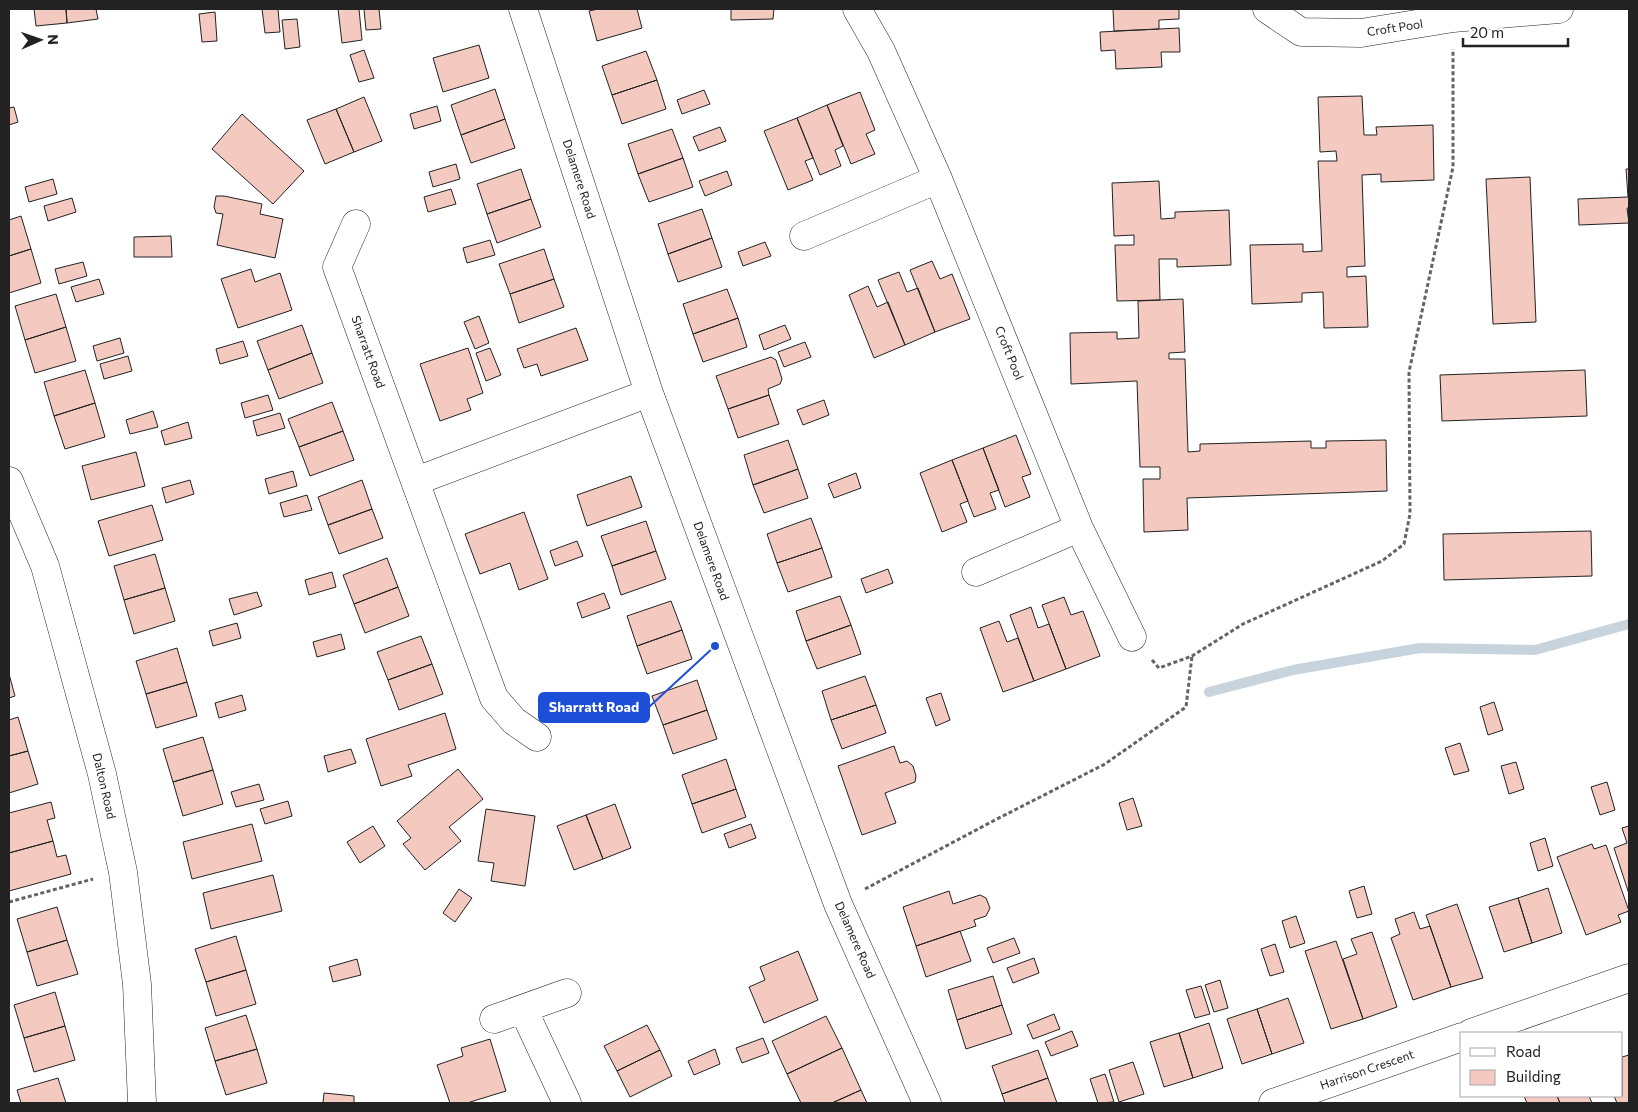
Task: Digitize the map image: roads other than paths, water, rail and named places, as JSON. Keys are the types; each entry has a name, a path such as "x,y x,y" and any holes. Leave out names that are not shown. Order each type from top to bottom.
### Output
{"street":[{"name":"Delamere Road","path":"523,9 649,393 838,904 927,1103"},
{"name":"Croft Pool","path":"857,9 881,51 938,179 1079,528 1132,636"},
{"name":"Croft Pool","path":"1268,9 1301,32 1361,33 1452,13 1559,9"},
{"path":"804,236 938,179"},
{"name":"Sharratt Road","path":"356,224 337,267 494,698 514,721 537,737"},
{"path":"416,481 649,393"},
{"name":"Dalton Road","path":"9,482 45,566 102,774 123,872 137,984 142,1103"},
{"path":"976,572 1079,528"},
{"path":"1474,1032 1629,978"},
{"path":"494,1018 567,994"},
{"path":"523,1009 567,1103"},
{"name":"Harrison Crescent","path":"1273,1103 1460,1038"}],"waterway":[{"path":"1209,692 1293,670 1420,648 1535,650 1629,624"}],"place":[{"name":"Sharratt Road","path":"715,646"}]}
